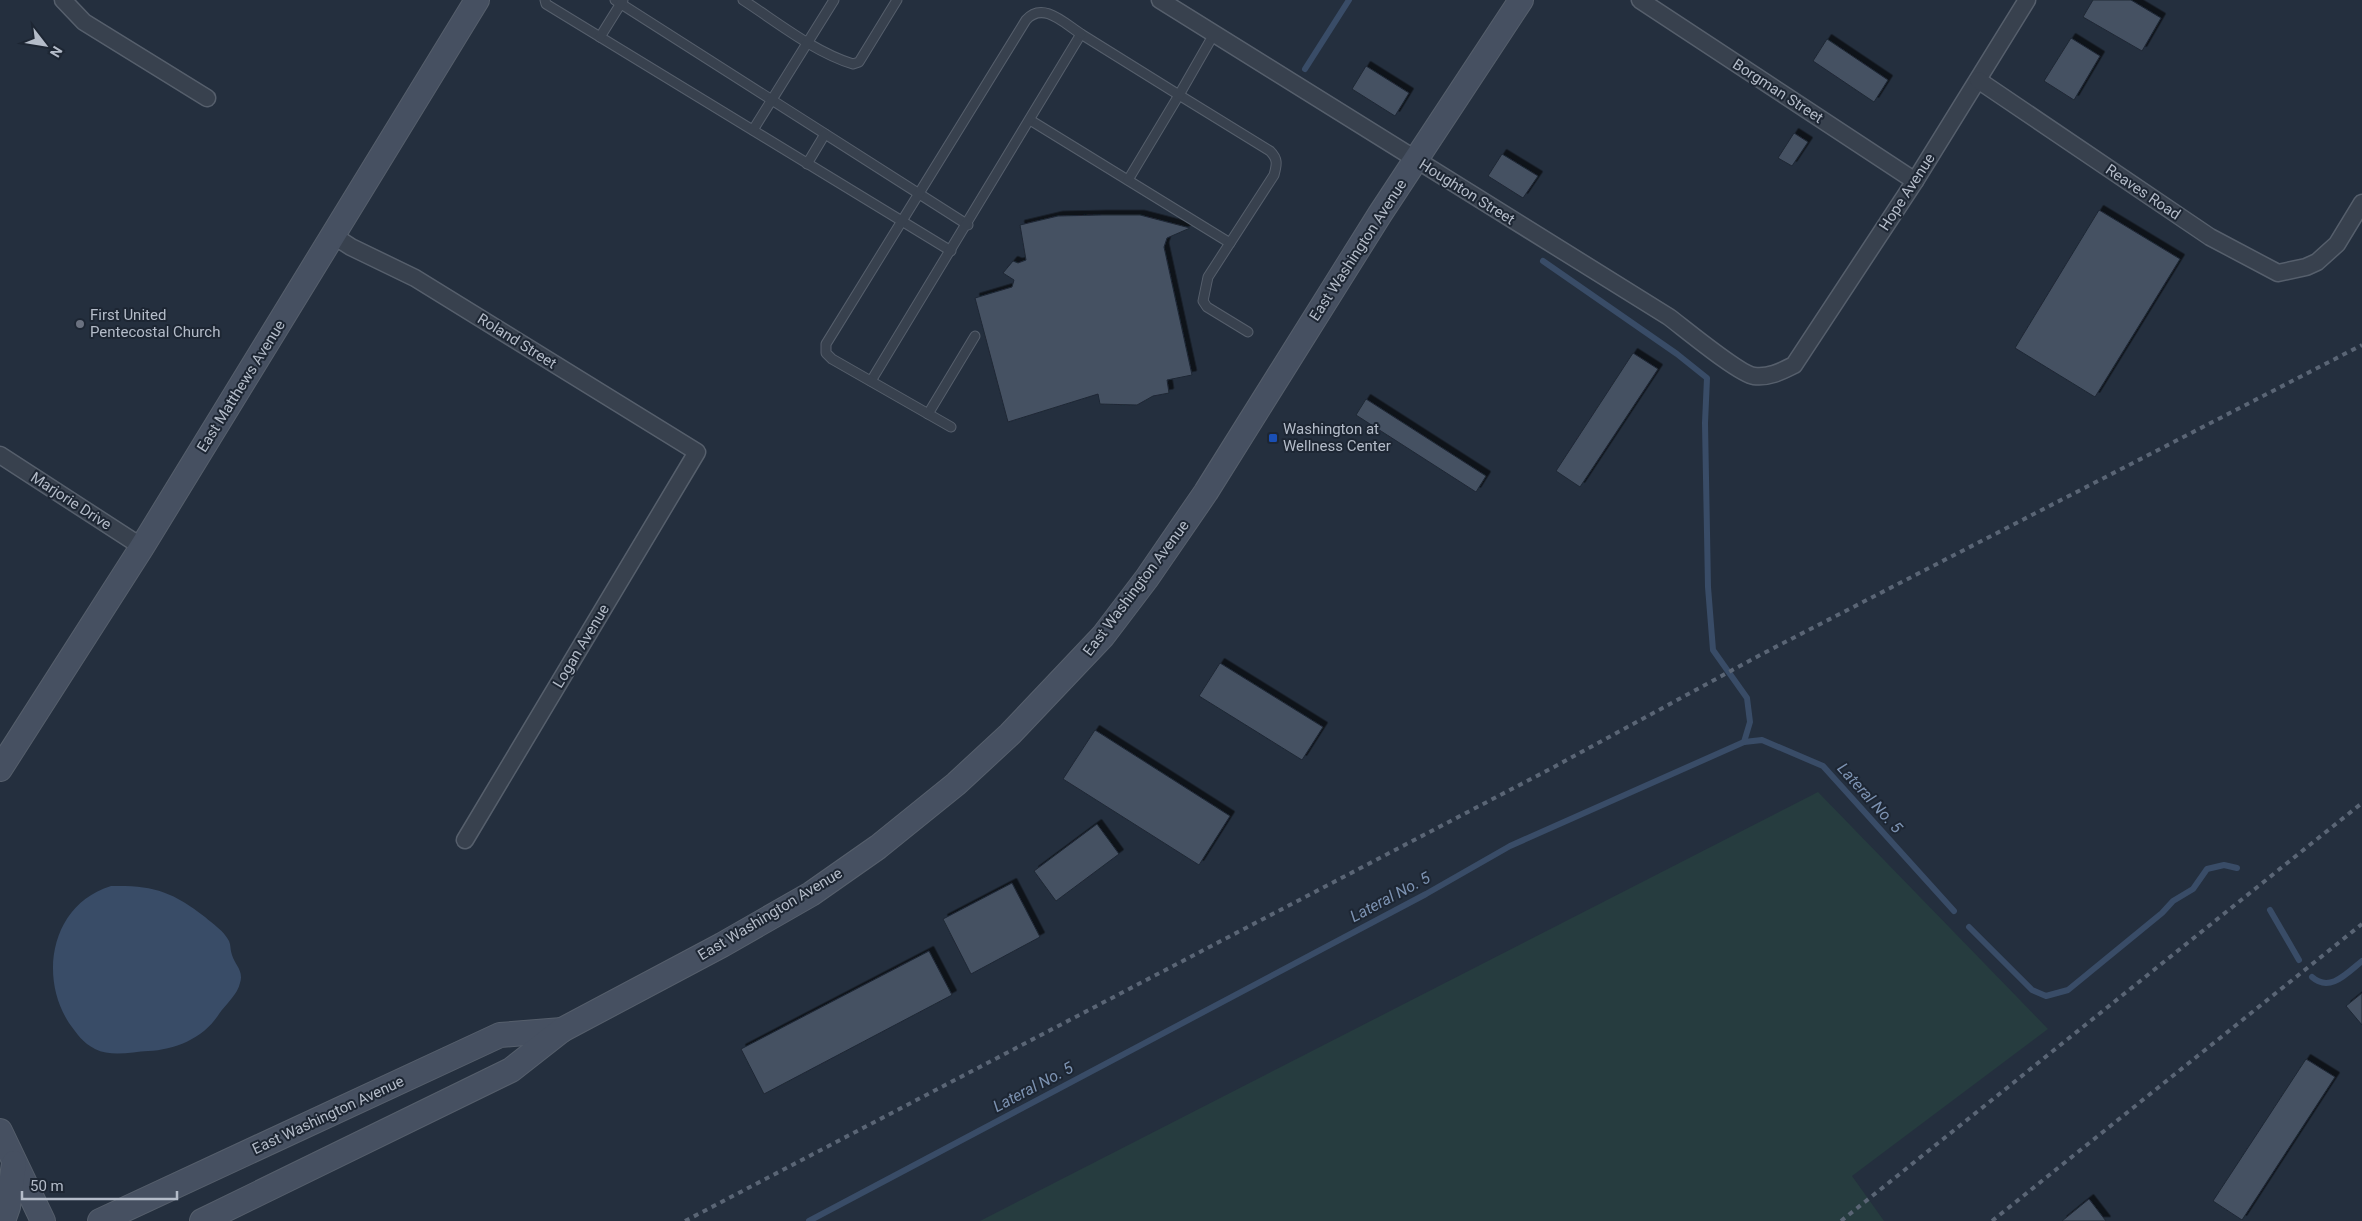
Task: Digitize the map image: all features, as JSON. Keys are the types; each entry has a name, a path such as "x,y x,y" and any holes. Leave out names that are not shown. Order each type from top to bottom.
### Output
{"street":[{"path":"63,0 84,22 207,98"},
{"name":"East Matthews Avenue","path":"0,769 142,547 477,0"},
{"name":"Houghton Street","path":"1160,0 1669,317 1732,366 1755,376 1776,374"},
{"name":"East Washington Avenue","path":"202,1221 511,1070 562,1030 811,894 871,852 956,784 1053,691 1103,636 1147,578 1201,500 1416,160 1521,0"},
{"name":"Borgman Street","path":"1640,0 1915,182"},
{"name":"Hope Avenue","path":"1776,374 1794,365 1915,182 2027,0"},
{"name":"Reaves Road","path":"1978,80 2210,237 2265,268 2278,273 2306,268 2317,262 2337,244 2362,203"},
{"name":"Roland Street","path":"334,236 415,278 697,452"},
{"name":"Logan Avenue","path":"465,840 697,452"},
{"name":"Marjorie Drive","path":"0,455 142,547"},
{"name":"East Washington Avenue","path":"100,1221 500,1035 562,1030"},
{"path":"0,1131 14,1164 43,1221"},
{"path":"3,1221 8,1207 14,1164"}],"lane":[{"path":"545,0 546,4 951,251"},
{"path":"743,0 808,42 843,61 853,64 859,62 897,0"},
{"path":"753,130 834,0"},
{"path":"600,37 620,1 771,100 968,225"},
{"path":"951,427 832,359 826,353 826,344 918,193 1026,20 1033,12 1049,13 1276,156 1277,164 1274,175 1208,277 1203,301 1208,307 1248,332"},
{"path":"871,381 968,225 1081,34"},
{"path":"1128,180 1214,34"},
{"path":"1030,120 1230,243"},
{"path":"807,164 825,134"},
{"path":"928,414 975,336"}],"green space":[{"path":"1818,792 2048,1029 1852,1176 1884,1221 980,1221"}],"water":[{"path":"111,886 138,887 161,891 172,896 205,917 229,941 233,959 241,975 239,987 213,1022 205,1030 188,1041 158,1050 121,1053 101,1051 91,1047 80,1038 59,1004 54,984 53,963 56,943 64,925 75,908 91,895"}],"building":[{"path":"2093,0 2131,0 2161,18 2142,51 2083,17"},
{"path":"2071,38 2100,56 2074,100 2044,81"},
{"path":"1827,39 1888,80 1874,102 1813,61"},
{"path":"1366,66 1409,93 1395,116 1352,89"},
{"path":"1794,133 1808,142 1792,166 1778,158"},
{"path":"1502,154 1538,176 1523,198 1488,176"},
{"path":"2099,210 2180,259 2095,397 2015,348"},
{"path":"1140,215 1190,228 1167,238 1164,247 1192,375 1167,380 1169,393 1153,396 1137,405 1100,404 1098,394 1008,422 975,298 1012,287 1014,280 1003,273 1013,261 1018,263 1026,260 1020,225 1058,216"},
{"path":"1633,353 1658,369 1580,487 1556,471"},
{"path":"1366,399 1486,476 1476,492 1356,415"},
{"path":"1220,663 1323,727 1302,760 1199,696"},
{"path":"1095,730 1230,816 1199,865 1063,779"},
{"path":"1097,824 1119,854 1056,901 1034,871"},
{"path":"1012,883 1040,937 971,974 943,919"},
{"path":"929,951 952,995 764,1094 741,1049"},
{"path":"2362,993 2362,1025 2346,1006"},
{"path":"2306,1059 2335,1077 2242,1220 2213,1201"},
{"path":"2089,1199 2106,1221 2062,1221"}],"waterway":[{"path":"1305,69 1349,0"},
{"path":"1543,261 1677,354 1707,378 1705,423 1708,587 1713,650 1747,698 1750,722 1744,742"},
{"name":"Lateral No. 5","path":"809,1221 1426,894 1510,846 1744,742 1762,740 1823,766 1954,911"},
{"name":"Lateral No. 5","path":"1969,927 2032,990 2046,996 2068,990 2162,913 2173,901 2193,889 2207,869 2224,865 2237,868"},
{"name":"Lateral No. 5","path":"2270,910 2299,960"},
{"name":"Lateral No. 5","path":"2312,977 2325,983 2332,982 2344,976 2362,961"}],"railway":[{"path":"685,1221 1552,768 1762,654 2362,345"},
{"path":"1841,1221 2362,803"},
{"path":"1992,1221 2362,924"}],"place":[{"name":"First United Pentecostal Church","path":"80,324"},
{"name":"Washington at Wellness Center","path":"1273,438"}]}
